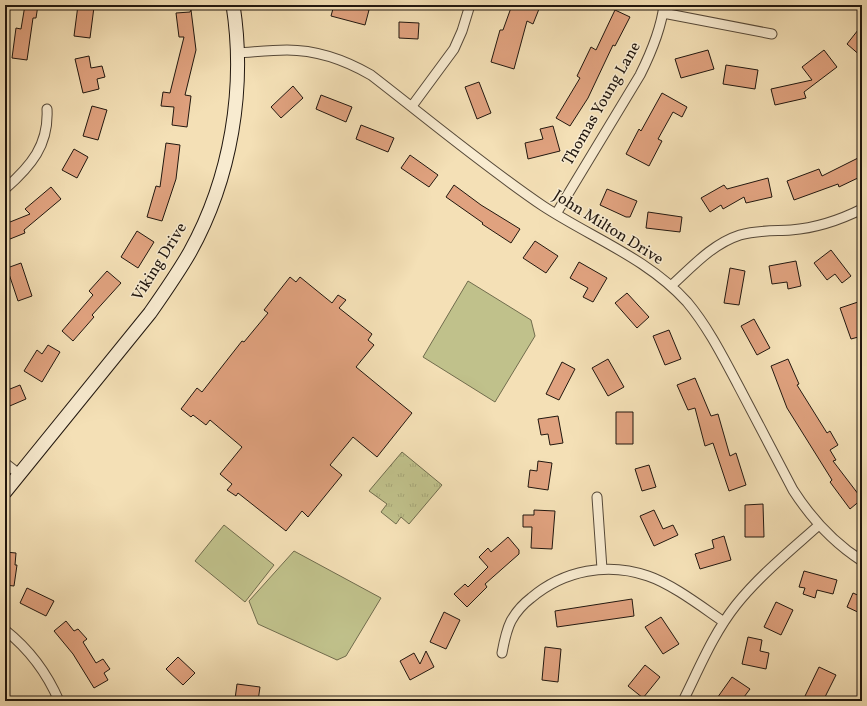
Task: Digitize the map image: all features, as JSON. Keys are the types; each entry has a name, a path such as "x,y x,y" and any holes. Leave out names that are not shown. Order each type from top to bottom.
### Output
{"street":[{"name":"Viking Drive","path":"5,492 150,313 168,288 206,220 224,166 235,105 237,53 233,5"},
{"path":"412,106 454,49 462,31 470,5"},
{"path":"663,9 772,34"},
{"name":"Thomas Young Lane","path":"556,214 640,75 658,34 663,9"},
{"name":"John Milton Drive","path":"237,53 286,50 309,52 331,56 354,65 371,75 520,190 556,214 623,251 671,286 697,316 714,340 793,490 802,504 819,525 840,545 862,561"},
{"path":"5,189 16,180 30,164 41,147 46,133 47,109"},
{"path":"671,286 702,257 722,243 738,235 768,230 790,230 823,224 848,216 862,209"},
{"path":"5,463 19,474"},
{"path":"597,497 602,569"},
{"path":"683,701 724,622 749,589 819,525"},
{"path":"502,653 505,637 511,621 524,604 539,591 552,583 570,575 589,570 618,570 650,576 692,600 724,622"},
{"path":"5,630 36,660 59,701"}],"green space":[{"path":"468,281 531,320 535,336 495,402 423,357"},
{"path":"402,452 442,485 409,524 401,517 396,524 381,512 387,504 369,491"},
{"path":"224,525 274,565 245,602 195,561"},
{"path":"294,551 381,598 346,656 337,660 258,624 249,601"}],"building":[{"path":"25,5 38,5 36,18 33,18 27,60 12,58 16,28 21,29"},
{"path":"78,5 94,7 90,38 74,36"},
{"path":"334,5 351,5 369,10 365,25 331,16"},
{"path":"512,5 528,5 539,9 533,24 527,21 514,69 491,62 500,30 503,30"},
{"path":"191,10 196,50 185,95 191,96 187,127 172,125 174,107 161,106 163,92 170,93 184,37 179,37 176,13 190,12"},
{"path":"615,10 630,17 615,46 613,45 588,98 570,126 556,118 580,78 577,76 591,47 596,50"},
{"path":"399,22 419,23 418,39 399,38"},
{"path":"862,25 862,57 847,44"},
{"path":"708,50 714,69 681,78 675,59"},
{"path":"824,50 837,67 804,92 806,98 775,105 771,89 812,80 802,67"},
{"path":"89,56 91,68 102,66 105,77 97,79 99,89 83,93 75,59"},
{"path":"726,65 758,70 755,89 723,84"},
{"path":"479,82 491,113 477,119 465,87"},
{"path":"293,86 303,98 281,118 271,107"},
{"path":"662,93 687,107 682,117 673,112 658,139 662,141 649,166 626,154 639,129 641,131"},
{"path":"321,95 352,107 346,122 316,109"},
{"path":"92,106 107,110 98,140 83,136"},
{"path":"361,125 394,138 388,152 356,139"},
{"path":"553,126 560,151 528,159 525,143 543,139 540,129"},
{"path":"166,143 180,145 176,179 162,221 147,217 156,186 160,187"},
{"path":"74,149 88,157 77,178 62,170"},
{"path":"410,155 438,175 429,187 401,168"},
{"path":"862,156 862,176 839,187 838,184 794,200 787,181 819,169 822,176"},
{"path":"768,178 772,197 746,203 744,197 723,209 721,205 710,212 701,198 724,185 727,189"},
{"path":"454,185 481,205 520,229 511,243 482,224 483,223 446,197"},
{"path":"51,187 61,199 24,230 25,233 5,241 5,224 30,214 25,209"},
{"path":"607,189 637,201 630,217 626,217 600,205"},
{"path":"648,212 682,217 680,232 646,228"},
{"path":"137,231 154,242 138,268 121,257"},
{"path":"535,241 558,256 546,273 523,258"},
{"path":"831,250 851,276 842,283 835,274 827,280 814,263"},
{"path":"796,261 801,286 788,289 787,282 772,284 769,266"},
{"path":"579,262 607,278 593,302 583,297 588,288 570,278"},
{"path":"21,263 32,296 18,301 7,268"},
{"path":"730,268 745,271 739,305 724,303"},
{"path":"107,271 121,283 92,315 94,317 73,341 62,331 93,295 89,291"},
{"path":"290,277 296,282 300,277 332,303 338,295 346,300 339,308 372,334 368,340 374,345 356,367 412,413 377,457 353,437 330,465 342,475 308,517 302,511 286,531 238,493 236,496 227,490 232,484 220,474 242,447 210,420 206,425 193,415 191,417 181,409 197,388 202,392 242,341 244,342 268,313 264,310"},
{"path":"627,293 649,317 637,328 615,303"},
{"path":"858,302 862,314 862,336 851,339 840,308"},
{"path":"754,319 770,348 757,355 741,326"},
{"path":"669,330 681,359 665,365 653,336"},
{"path":"48,345 60,352 42,382 24,371 37,350 42,354"},
{"path":"608,359 624,387 608,396 592,368"},
{"path":"788,359 799,384 797,385 827,433 830,431 838,445 830,450 836,460 833,461 862,499 850,509 830,482 832,480 787,408 771,366"},
{"path":"562,362 575,369 559,400 546,394"},
{"path":"695,378 711,416 718,414 730,456 736,453 746,485 729,491 713,443 705,446 695,408 688,410 677,385"},
{"path":"20,385 26,399 5,408 5,391"},
{"path":"616,412 633,412 633,444 616,444"},
{"path":"558,416 563,443 550,445 548,434 541,435 538,419"},
{"path":"538,461 552,463 548,490 528,487 530,470 537,471"},
{"path":"649,465 656,487 642,491 635,469"},
{"path":"763,504 764,537 745,537 745,505"},
{"path":"534,510 555,511 552,549 531,548 532,527 523,527 523,515 534,515"},
{"path":"654,510 663,529 673,525 678,535 654,546 640,516"},
{"path":"724,536 731,560 700,569 695,554 714,548 712,540"},
{"path":"508,537 519,550 519,554 485,584 487,587 467,607 454,594 465,584 468,587 488,567 479,557 488,548 491,552"},
{"path":"5,552 16,553 15,565 17,565 14,586 5,585"},
{"path":"804,571 837,580 833,594 817,590 815,598 803,594 805,588 799,587"},
{"path":"27,588 54,601 46,616 20,603"},
{"path":"853,593 862,597 862,614 847,607"},
{"path":"632,599 634,616 557,627 555,611"},
{"path":"776,602 793,610 781,635 764,627"},
{"path":"444,612 460,620 446,649 430,642"},
{"path":"661,617 679,644 663,654 645,627"},
{"path":"66,621 74,631 78,629 87,639 83,642 96,663 103,659 110,669 104,673 108,680 94,688 73,654 54,631"},
{"path":"748,637 762,640 760,651 769,653 766,669 742,664"},
{"path":"545,647 561,649 558,682 542,680"},
{"path":"426,651 434,667 410,680 400,661 414,653 420,664"},
{"path":"178,657 195,673 183,685 166,669"},
{"path":"645,665 660,677 643,698 628,686"},
{"path":"819,667 836,675 823,701 814,701 805,696"},
{"path":"732,677 750,689 741,701 715,701"},
{"path":"237,684 260,687 258,701 235,699"}]}
